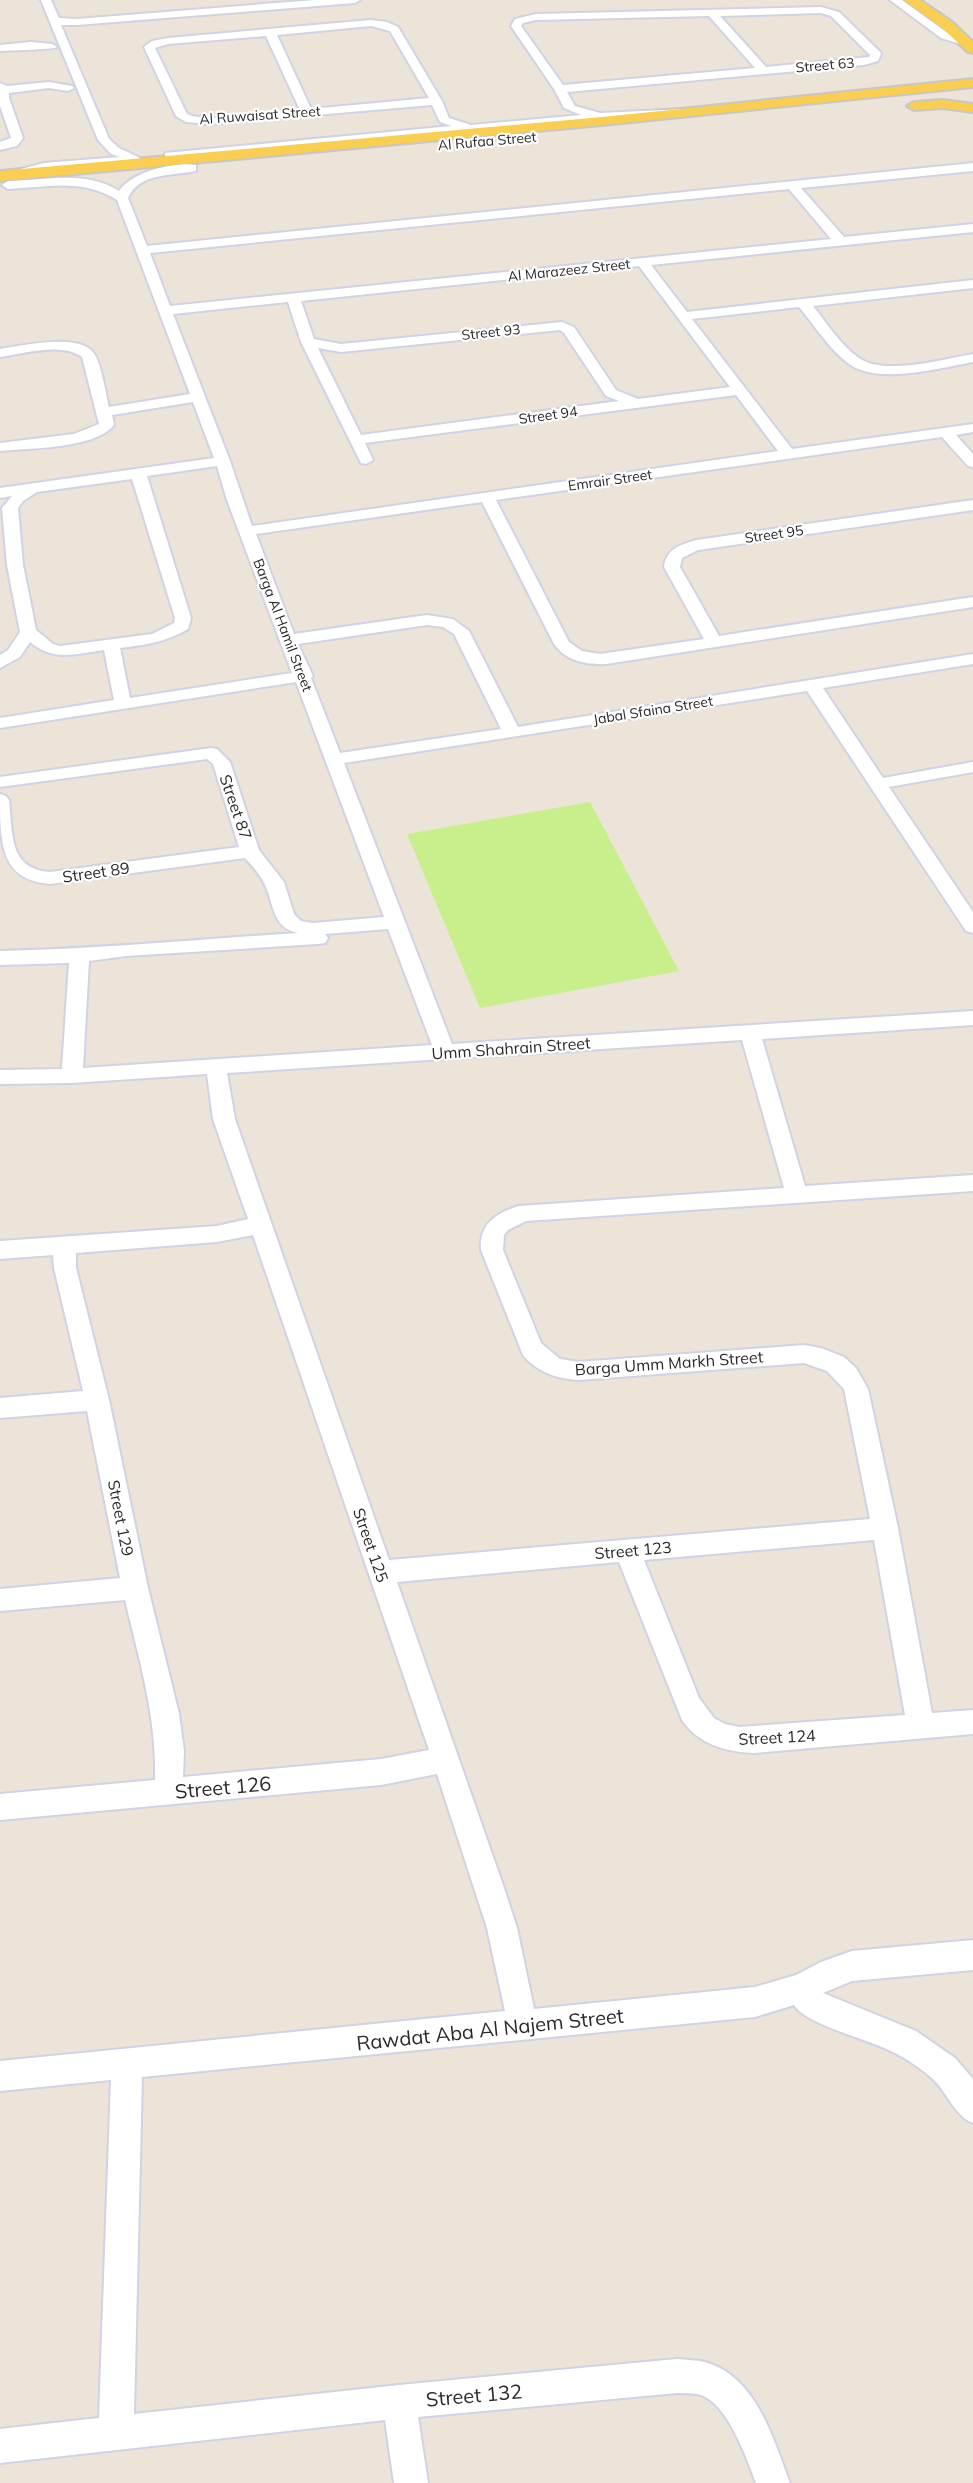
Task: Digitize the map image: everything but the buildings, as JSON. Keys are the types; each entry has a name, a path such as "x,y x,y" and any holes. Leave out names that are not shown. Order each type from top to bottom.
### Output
{"main road":[{"path":"911,0 971,41"},
{"path":"930,0 971,41"},
{"path":"920,88 961,80 973,75"},
{"name":"Al Rufaa Street","path":"5,181 973,83"},
{"path":"649,126 720,115 973,90"},
{"name":"Al Rufaa Street","path":"5,181 192,168 973,96"},
{"path":"903,107 943,104 973,108"},
{"path":"861,106 883,107"}],"street":[{"path":"46,0 104,140 113,154 104,158 94,155 96,147 91,146 85,157 73,164"},
{"path":"54,21 198,25 355,0"},
{"path":"605,0 611,15"},
{"path":"895,0 945,36 971,41"},
{"name":"Street 63","path":"560,89 864,62 876,56 835,14 828,11 536,17 517,23 516,26 560,89 570,108"},
{"path":"711,12 763,71"},
{"path":"65,46 70,40 65,27 77,22"},
{"name":"Al Ruwaisat Street","path":"436,100 205,121 183,117 149,47 198,25 270,32 371,23 390,26 436,100 444,120"},
{"path":"0,48 31,45 44,28"},
{"path":"270,32 307,112"},
{"path":"0,146 16,139 4,109 2,88 49,85 68,88"},
{"path":"557,120 570,108 598,116"},
{"name":"Al Rufaa Street","path":"5,181 35,169 73,164 598,116 709,110"},
{"path":"430,131 444,120 469,128"},
{"path":"104,140 119,153 138,159"},
{"path":"141,250 973,167"},
{"path":"5,181 87,183 106,187 122,198 125,187 134,181 192,168"},
{"path":"792,186 841,242"},
{"name":"Barga Al Hamil Street","path":"122,198 445,1052"},
{"name":"Al Marazeez Street","path":"165,311 973,228"},
{"path":"643,263 788,454"},
{"path":"683,316 973,284"},
{"path":"293,298 308,342 366,460"},
{"path":"803,303 852,359 864,366 888,369 973,358"},
{"name":"Street 93","path":"308,342 341,348 562,326 569,330 610,393 637,403"},
{"path":"0,353 63,346 82,349 88,355 107,425 96,435 0,447"},
{"path":"319,365 342,358 370,354"},
{"name":"Street 94","path":"357,440 739,390"},
{"path":"104,412 198,397"},
{"name":"Emrair Street","path":"247,531 973,428"},
{"path":"946,432 973,463"},
{"path":"0,493 223,461"},
{"path":"32,489 18,498 10,508 7,566 28,632 47,648 67,652 160,637 178,629 183,622 138,472"},
{"path":"487,497 562,644 569,651 590,659 606,659 970,607"},
{"name":"Street 95","path":"714,642 672,567 675,556 687,548 973,505"},
{"path":"290,640 427,620 453,624 461,631 512,733"},
{"path":"0,663 14,653 28,632"},
{"path":"111,644 123,704"},
{"name":"Jabal Sfaina Street","path":"333,759 512,733 973,659"},
{"path":"0,723 304,676"},
{"path":"812,685 973,927"},
{"name":"Street 87","path":"0,782 211,753 221,762 250,850 256,861 270,875 285,917 295,926 313,929 398,928"},
{"path":"878,784 973,767"},
{"name":"Street 89","path":"0,800 11,864 19,873 33,878 50,878 250,850"},
{"path":"0,958 78,957 126,950 398,928"},
{"path":"0,949 43,946"},
{"path":"72,1076 78,957"},
{"name":"Umm Shahrain Street","path":"0,1077 72,1076 973,1018"},
{"path":"750,1033 798,1195"},
{"name":"Street 125","path":"216,1066 224,1119 499,1918 523,2026"},
{"name":"Umm Shahrain Street","path":"0,1083 49,1077"},
{"name":"Barga Umm Markh Street","path":"921,1727 885,1528 856,1389 848,1374 841,1367 824,1358 804,1354 579,1371 559,1369 542,1361 531,1348 491,1243 498,1225 518,1214 973,1183"},
{"path":"0,1250 217,1234 260,1225"},
{"name":"Street 129","path":"64,1245 67,1274 98,1400 135,1588 165,1714 170,1751 169,1792"},
{"path":"0,1408 98,1400"},
{"name":"Street 123","path":"380,1572 885,1528"},
{"name":"Street 124","path":"628,1550 642,1591 692,1710 709,1729 722,1736 736,1740 754,1740 973,1722"},
{"path":"0,1600 135,1588"},
{"name":"Street 126","path":"0,1807 381,1772 445,1760"},
{"name":"Rawdat Aba Al Najem Street","path":"0,2076 755,2002 801,1988 824,1975 852,1966 973,1955"},
{"path":"801,1988 809,2001 816,2006 873,2025 911,2044 933,2060 954,2080 973,2108"},
{"path":"116,2433 127,2065"},
{"name":"Street 132","path":"0,2446 399,2402 677,2376 704,2379 721,2388 732,2399 749,2426 773,2483"},
{"path":"399,2402 411,2483"}],"green space":[{"path":"590,802 679,971 480,1008 407,834"}]}
